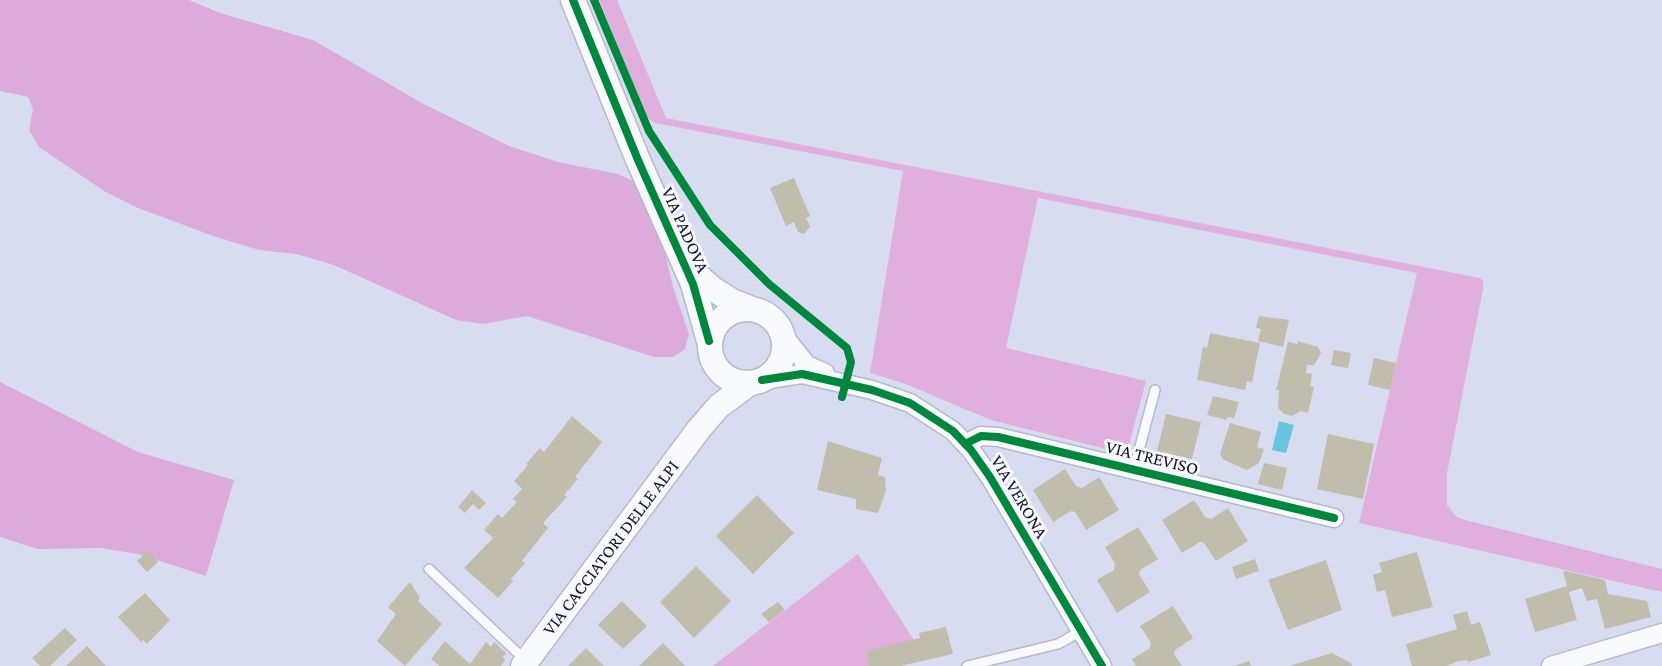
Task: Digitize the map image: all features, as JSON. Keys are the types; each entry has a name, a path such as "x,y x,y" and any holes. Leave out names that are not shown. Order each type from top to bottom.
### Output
{"street":[{"name":"VIA PADOVA","path":"573,0 701,306 710,350"},
{"name":"VIA PADOVA","path":"683,261 713,289 732,302 752,309"},
{"path":"756,382 729,379 716,368 710,350 716,324 723,317 741,309 752,309 771,317 783,334"},
{"name":"VIA CACCIATORI DELLE ALPI","path":"524,664 718,406 773,373 784,354 783,334"},
{"name":"VIA VERONA","path":"783,334 807,365 846,383"},
{"name":"VIA CACCIATORI DELLE ALPI","path":"699,429 712,393 710,350"},
{"name":"VIA VERONA","path":"756,382 802,374 846,383 885,393 916,406 943,424 965,444 990,477 1102,666"},
{"name":"VIA TREVISO","path":"965,444 981,436 998,436 1334,518"},
{"path":"1551,666 1662,633"}],"lane":[{"path":"1134,469 1155,390"},
{"path":"429,568 524,664"},
{"path":"967,666 1058,644 1081,631"}],"shaded area":[{"path":"0,0 189,0 220,13 313,40 422,103 509,146 558,162 618,174 633,181 642,193 665,253 673,287 689,334 685,349 673,357 654,357 527,316 483,324 456,320 334,265 296,254 259,250 216,237 138,208 104,191 39,147 29,130 33,109 28,97 0,91"},
{"path":"599,0 617,0 666,118 1480,278 1483,281 1483,289 1447,473 1447,505 1457,517 1465,520 1662,569 1662,592 1359,523 1417,273 1038,198 1006,348 1146,381 1129,445 1114,451 991,420 903,383 870,373 903,171 655,123 647,117"},
{"path":"0,382 138,452 234,480 206,576 138,554 101,548 37,549 0,537"},
{"path":"858,554 914,640 866,651 869,666 713,666"}],"water":[{"path":"1279,421 1294,425 1286,453 1272,450"}],"building":[{"path":"794,178 810,216 806,218 810,227 804,234 798,232 794,222 786,226 770,188"},
{"path":"1259,316 1289,320 1283,347 1258,341 1261,329 1256,328"},
{"path":"1210,333 1260,343 1252,382 1247,381 1245,390 1197,380 1203,347 1207,348"},
{"path":"1298,341 1318,347 1321,353 1314,365 1307,365 1306,373 1312,374 1310,386 1314,387 1308,413 1300,411 1292,416 1284,414 1278,408 1279,390 1276,390 1288,342 1297,344"},
{"path":"1334,350 1351,353 1348,368 1331,365"},
{"path":"1374,358 1396,363 1390,390 1368,385"},
{"path":"1213,396 1239,402 1234,418 1227,417 1227,420 1207,415"},
{"path":"1166,414 1201,422 1192,459 1157,451"},
{"path":"572,416 602,442 575,477 578,479 564,495 567,497 543,523 548,528 522,561 525,563 511,579 513,581 498,598 464,568 493,538 484,530 498,514 502,518 517,502 513,499 522,489 514,481 528,465 526,464 540,448 544,452"},
{"path":"1230,423 1261,432 1257,447 1264,449 1259,463 1247,470 1224,460 1220,454"},
{"path":"1328,434 1374,444 1363,499 1317,489"},
{"path":"828,441 882,458 878,475 885,477 886,491 878,513 856,509 856,499 817,490"},
{"path":"1264,463 1287,468 1282,490 1258,484"},
{"path":"1065,469 1076,486 1082,488 1099,477 1119,510 1086,530 1075,512 1071,511 1053,522 1033,490"},
{"path":"472,490 486,503 479,510 473,504 465,513 458,507"},
{"path":"757,495 794,533 753,574 716,536"},
{"path":"1194,500 1205,517 1211,519 1228,508 1248,541 1216,561 1204,543 1200,542 1182,553 1162,520"},
{"path":"1138,527 1158,559 1140,570 1139,574 1150,592 1117,613 1097,580 1114,570 1115,564 1105,547"},
{"path":"149,550 158,562 147,572 137,561"},
{"path":"1417,552 1433,607 1392,617 1385,590 1377,592 1373,575 1382,572 1379,563"},
{"path":"1255,559 1259,571 1236,579 1232,567"},
{"path":"1326,560 1342,610 1288,630 1268,580"},
{"path":"696,566 731,601 694,638 660,602"},
{"path":"1563,572 1605,580 1608,594 1647,601 1651,617 1605,629 1597,599 1587,601 1582,588 1569,592 1577,620 1535,632 1525,599 1567,586"},
{"path":"410,582 420,598 418,601 442,624 405,666 377,641 396,614 388,607"},
{"path":"145,593 170,620 147,644 143,640 141,642 118,617"},
{"path":"622,601 647,626 623,649 598,625"},
{"path":"778,602 785,610 769,622 761,614"},
{"path":"1173,606 1193,638 1175,650 1174,654 1182,666 1136,666 1132,659 1149,649 1151,643 1140,626"},
{"path":"1467,611 1471,625 1480,622 1491,655 1468,662 1467,660 1458,661 1447,666 1412,666 1406,644 1457,629 1453,615"},
{"path":"946,627 953,654 900,666 869,666 866,651 920,638 919,633"},
{"path":"65,628 77,640 50,666 40,666 32,658"},
{"path":"445,641 470,664 486,642 491,647 494,642 506,653 503,657 505,660 501,666 440,666 431,659"},
{"path":"663,643 685,666 639,666"},
{"path":"87,646 106,666 66,666"},
{"path":"586,648 604,666 568,666"},
{"path":"1332,653 1351,663 1352,666 1289,666"},
{"path":"1249,661 1251,666 1234,666"}],"cycle path":[{"path":"573,0 638,160 693,284 709,341"},
{"path":"594,0 649,131 710,225 769,284 847,348 851,362 842,397"},
{"path":"762,380 802,374 872,390 910,403 953,431 971,450 990,477 1102,666"},
{"path":"965,444 981,436 998,437 1334,518"}]}
